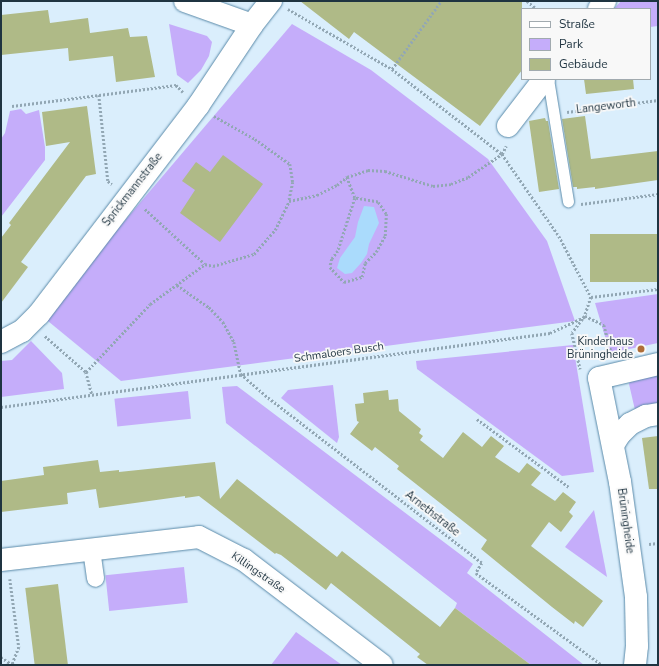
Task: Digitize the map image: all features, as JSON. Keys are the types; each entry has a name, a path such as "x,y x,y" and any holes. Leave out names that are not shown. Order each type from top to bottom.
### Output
{"street":[{"path":"185,1 252,25 278,5"},
{"name":"Sprickmannstraße","path":"1,342 22,331 31,324 124,190 167,157 198,106 252,25"},
{"path":"508,126 543,80"},
{"path":"608,376 658,364"},
{"name":"Brüningheide","path":"608,376 613,445 636,597 637,646 635,665"},
{"path":"613,445 620,434 630,424 646,416 658,414"},
{"name":"Killingstraße","path":"4,559 199,537 244,560 382,665"},
{"path":"91,548 95,578"}],"lane":[{"path":"548,80 568,201"}],"path":[{"path":"392,69 441,1"},
{"path":"527,1 536,8"},
{"path":"278,5 392,69 502,154 559,236 591,297 585,316 604,325 608,376"},
{"path":"12,106 176,85 198,106 255,139 290,164 293,182 289,201 275,230 254,254 213,266 205,264 124,190 108,181 99,95"},
{"name":"Langeworth","path":"554,114 658,100"},
{"path":"289,201 317,195 337,185 347,177 368,170 385,171 433,186 451,184 468,177 502,154"},
{"path":"347,177 355,198 338,251 332,259 330,267 344,282 362,277 365,263 376,252 385,236 386,214 378,202 355,198"},
{"path":"568,201 576,205 658,194"},
{"path":"86,372 150,304 205,264"},
{"path":"176,285 209,307 224,322 234,342 241,374"},
{"path":"591,297 658,289"},
{"name":"Schmaloers Busch","path":"1,407 550,333 585,316"},
{"path":"31,324 86,372 92,394"},
{"name":"Arnethstraße","path":"241,374 265,395 482,563 476,573 602,665"},
{"path":"477,419 569,487"},
{"path":"1,657 11,665 19,647 4,559"}],"green space":[{"path":"621,1 658,1 658,26 651,27 651,8 615,8"},
{"path":"169,24 207,36 212,42 209,56 201,70 188,83 177,75"},
{"path":"292,24 371,70 488,159 547,241 575,321 121,381 43,317"},
{"path":"21,109 26,114 39,110 45,147 45,160 1,217 1,139 5,133 10,111"},
{"path":"658,294 658,343 610,353 595,303"},
{"path":"31,341 62,373 64,389 1,397 1,361 12,360"},
{"path":"573,345 594,472 562,476 417,369 416,361"},
{"path":"658,372 658,405 635,410 629,384 631,379"},
{"path":"333,385 339,437 337,443 281,398 288,390"},
{"path":"237,386 473,564 467,573 584,665 531,665 455,608 457,603 226,423 222,387"},
{"path":"188,391 191,419 117,427 114,399"},
{"path":"594,510 607,577 565,547"},
{"path":"184,567 188,603 109,611 105,575"},
{"path":"296,632 342,665 271,665"}],"water":[{"path":"364,206 374,207 379,223 369,244 367,254 361,263 352,273 345,274 337,268 340,258 355,237 358,222"}],"building":[{"path":"300,1 522,1 521,71 480,126 354,32 349,39"},
{"path":"48,10 50,23 88,18 90,33 128,28 130,37 147,36 155,77 116,82 113,56 69,61 68,48 1,55 1,15"},
{"path":"584,80 633,80 634,89 586,94"},
{"path":"87,106 96,174 86,176 21,262 28,267 1,303 1,238 11,225 9,223 70,142 46,146 42,112"},
{"path":"585,116 591,159 658,151 658,180 595,189 595,187 577,189 577,187 573,187 562,119"},
{"path":"545,118 546,121 548,121 559,189 539,192 529,121"},
{"path":"223,155 263,184 220,242 180,213 195,190 182,181 196,162 210,172"},
{"path":"590,234 658,234 658,282 590,282"},
{"path":"388,390 389,400 398,399 399,411 421,429 419,433 423,436 420,440 443,458 463,432 482,447 491,436 504,446 495,457 519,473 527,463 541,473 531,485 555,501 563,492 576,502 569,512 573,516 561,532 549,522 531,546 603,601 583,627 575,621 574,624 481,549 487,540 397,469 399,466 375,447 372,451 350,434 359,422 357,421 355,404 364,403 363,393"},
{"path":"658,436 658,489 649,489 642,438"},
{"path":"98,460 100,472 119,470 119,472 215,462 220,499 237,479 337,557 342,551 440,627 455,608 531,665 428,665 417,657 420,654 331,583 326,590 281,555 275,554 199,496 185,498 185,496 99,508 96,489 67,493 68,504 1,512 1,481 44,475 43,467"},
{"path":"58,584 68,665 35,665 25,588"}],"place":[{"name":"Kinderhaus Brüningheide","path":"641,349"}]}
